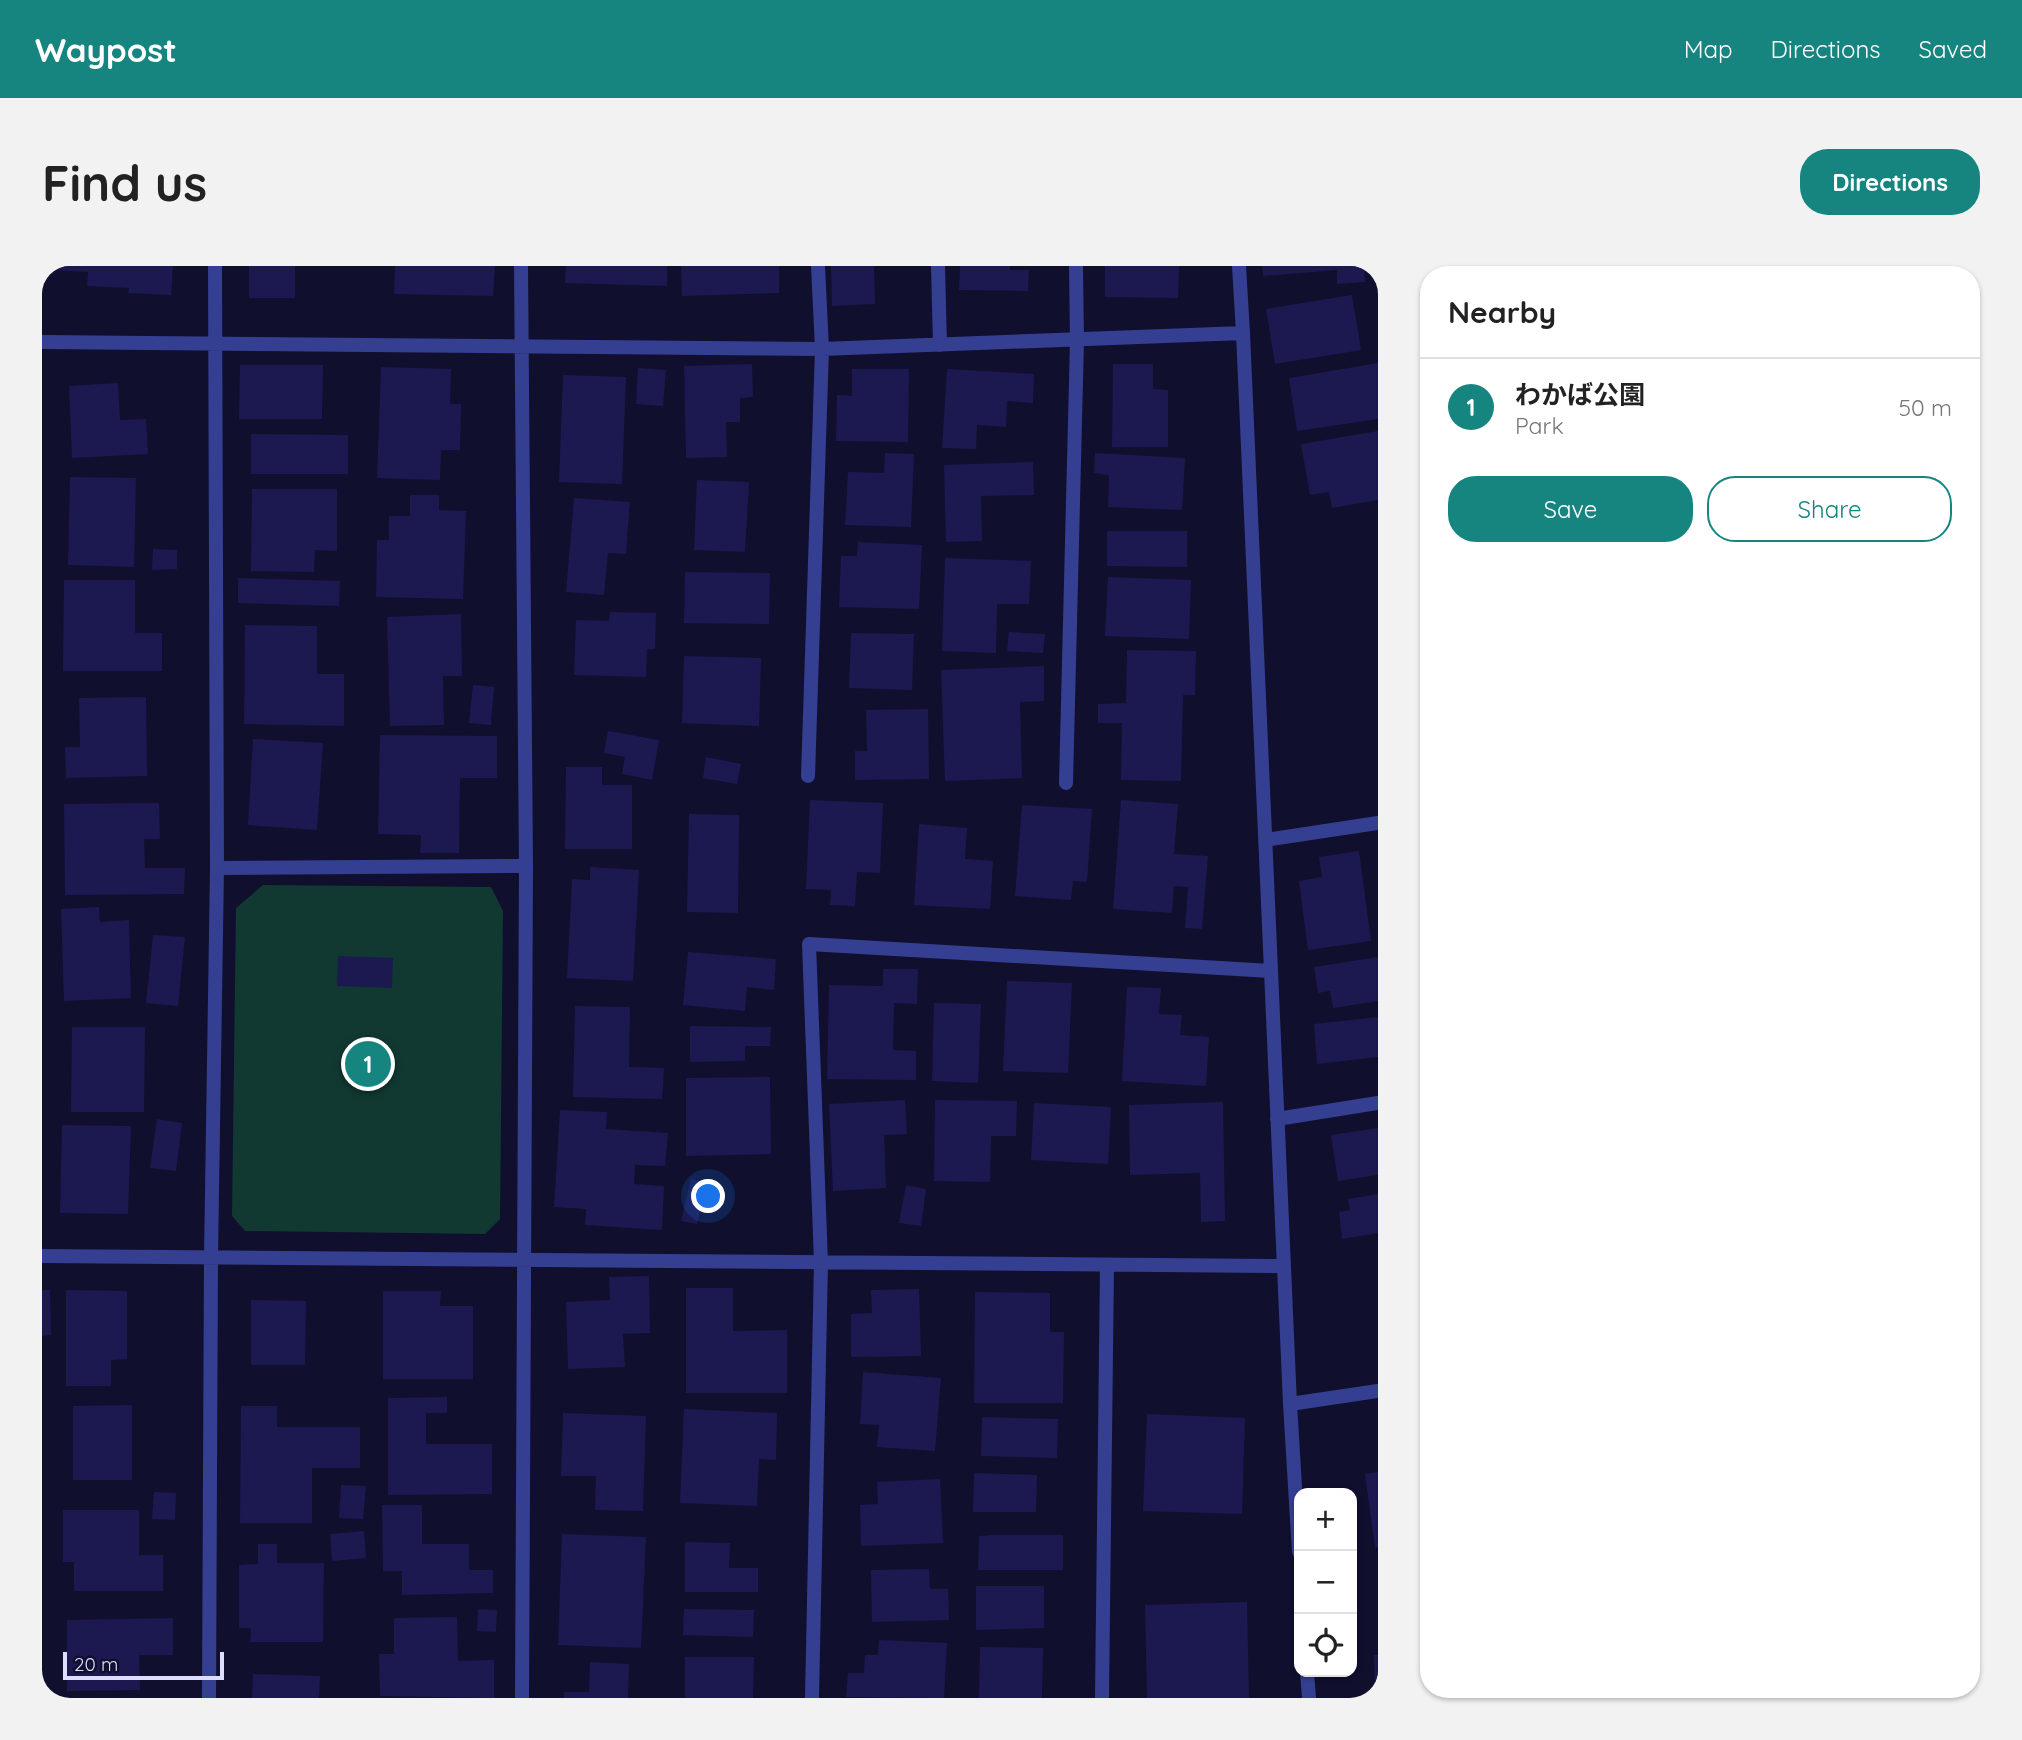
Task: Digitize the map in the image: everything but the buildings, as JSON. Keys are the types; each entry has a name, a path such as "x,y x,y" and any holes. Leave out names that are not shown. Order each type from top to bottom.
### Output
{"street":[{"path":"209,1698 211,1257 217,867 215,266"},
{"path":"521,266 526,866 522,1698"},
{"path":"808,776 822,349 818,266"},
{"path":"938,266 940,345"},
{"path":"1066,783 1077,341 1076,266"},
{"path":"1239,266 1299,1551"},
{"path":"42,342 822,349 1244,333"},
{"path":"1265,840 1378,823"},
{"path":"217,867 526,866"},
{"path":"812,1698 821,1262 809,944 1271,971"},
{"path":"1277,1119 1378,1103"},
{"path":"42,1256 1284,1266"},
{"path":"1102,1698 1107,1265"},
{"path":"1290,1404 1378,1391"},
{"path":"1307,1677 1309,1698"}],"green space":[{"path":"263,885 491,887 503,911 500,1219 485,1234 245,1231 232,1216 236,908"}],"place":[{"name":"わかば公園","path":"368,1064"}]}
